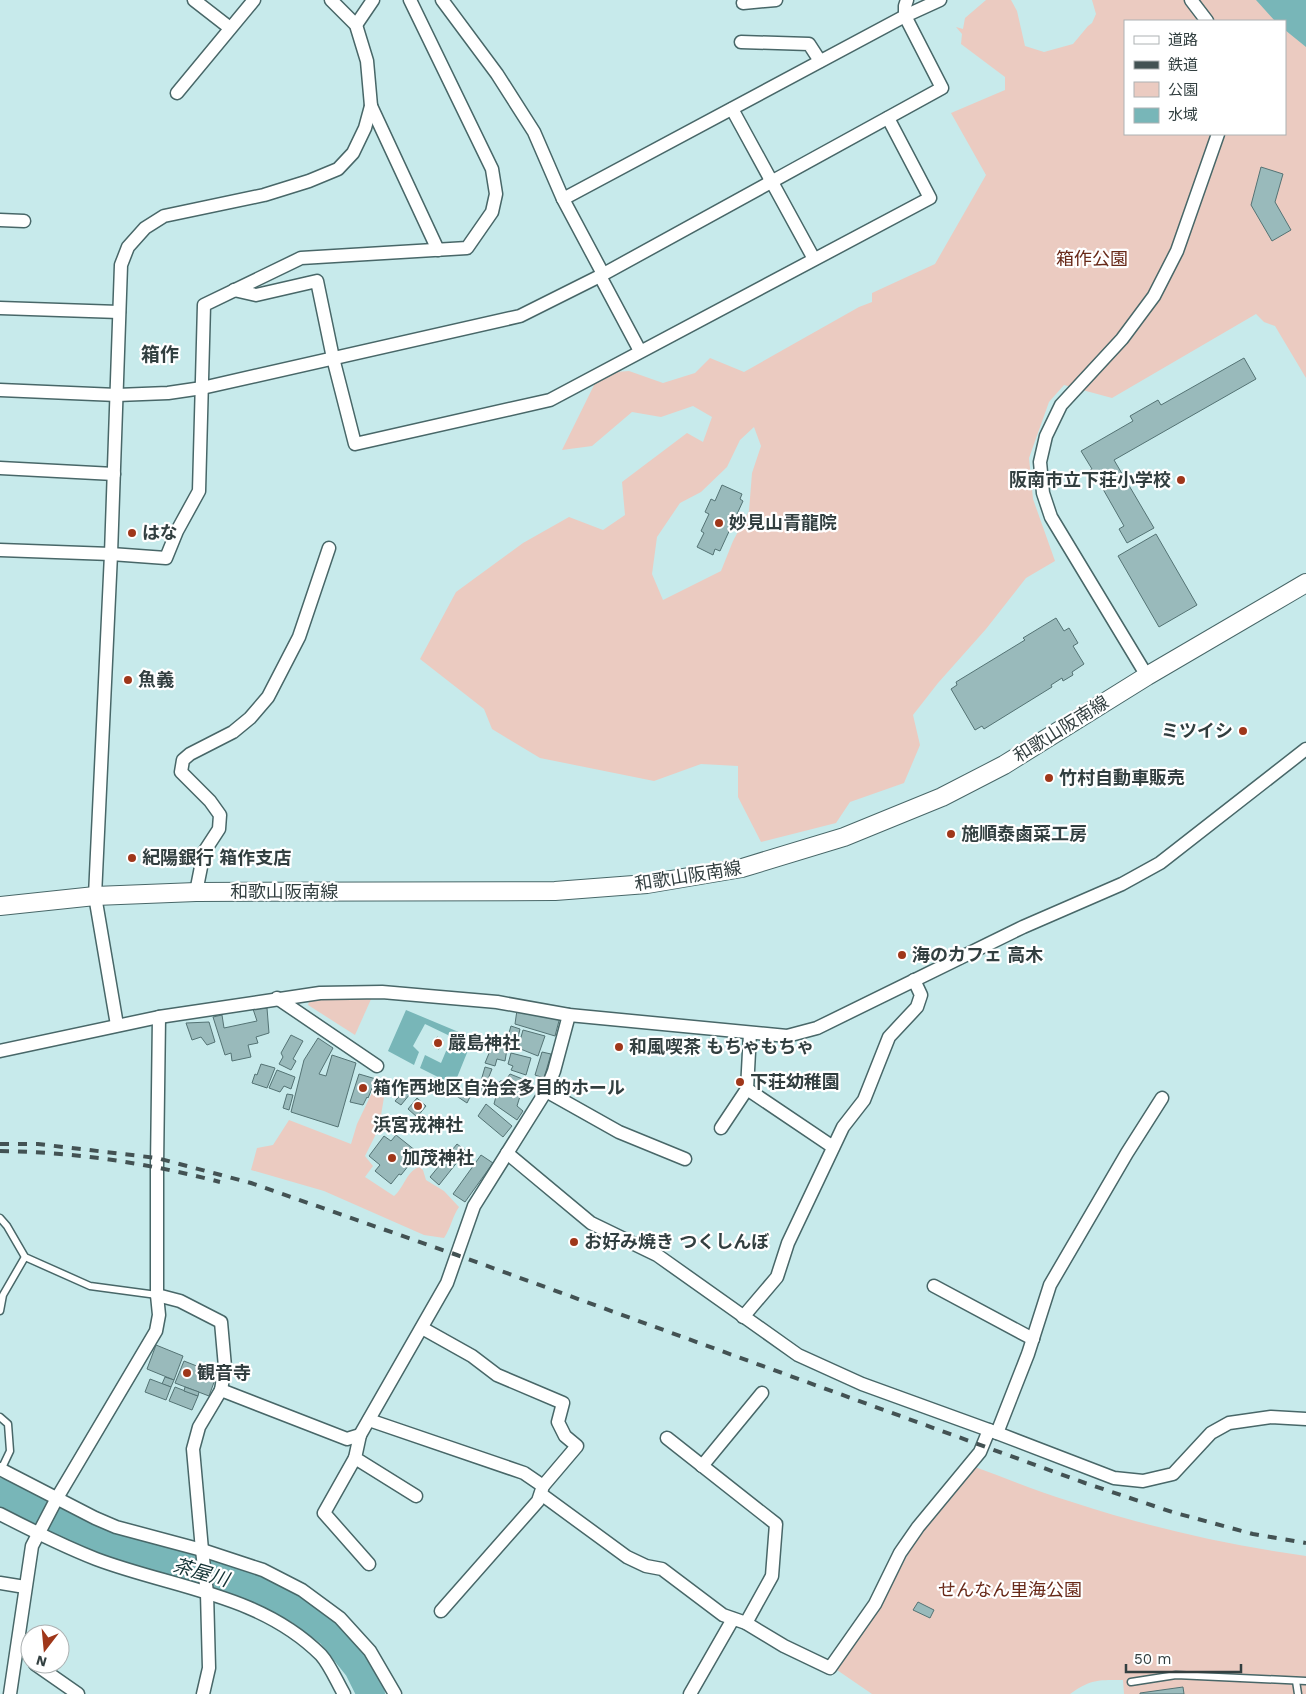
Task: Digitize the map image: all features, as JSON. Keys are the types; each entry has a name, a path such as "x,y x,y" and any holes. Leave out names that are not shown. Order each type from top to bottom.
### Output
{"main road":[{"name":"和歌山阪南線","path":"0,906 96,896 196,892 555,891 647,884 742,868 844,838 942,797 1004,764 1147,676 1306,583"}],"street":[{"path":"194,0 230,28"},
{"path":"177,93 254,0"},
{"path":"117,1025 96,896 121,265 128,247 145,228 164,216 264,195 309,181 338,168 353,153 365,128 371,106 368,61 356,24 331,0"},
{"path":"356,24 373,0"},
{"path":"0,550 166,558 177,531 199,492 204,305 300,258 466,248 492,212 496,194 492,169 410,0"},
{"path":"442,0 498,74 534,132 563,199 640,351"},
{"path":"743,3 776,0"},
{"path":"0,390 117,395 168,393 202,388 520,316 601,275 942,88 905,16 907,0"},
{"path":"563,199 905,16 940,0"},
{"path":"1191,0 1206,20"},
{"path":"742,42 809,44 820,61"},
{"path":"371,106 438,250"},
{"path":"732,108 814,259"},
{"path":"234,290 256,295 318,281 333,358 355,444 550,400 930,198 888,118"},
{"path":"1147,676 1051,517 1043,492 1040,462 1046,436 1061,404 1122,339 1154,296 1177,251 1218,135"},
{"path":"0,220 24,221"},
{"path":"0,308 119,312"},
{"path":"0,468 114,474"},
{"path":"196,892 204,852 219,829 220,815 210,801 181,772 183,760 190,754 232,732 250,718 268,697 299,637 329,548"},
{"path":"0,1050 159,1017 320,993 382,992 497,1002 569,1015 787,1036 817,1028 1023,927 1122,884 1160,863 1306,749"},
{"path":"743,1317 777,1277 788,1243 843,1127 864,1100 889,1037 917,1007 921,995 914,980"},
{"path":"277,998 377,1066"},
{"path":"369,1564 324,1513 355,1458 360,1435 447,1283 474,1206 546,1091 554,1072 569,1015"},
{"path":"10,1694 32,1546 56,1501 156,1330 158,1316 157,1166 159,1017"},
{"path":"721,1128 748,1089 750,1033"},
{"path":"748,1089 833,1147"},
{"path":"546,1091 619,1132 685,1159"},
{"path":"369,1420 524,1473 542,1490 627,1557 646,1566 662,1569 723,1615 746,1624 784,1646 830,1668 875,1604 900,1554 918,1527 980,1452 993,1431 1033,1339 1050,1285 1127,1153 1162,1098"},
{"path":"507,1153 591,1223 657,1255 798,1355 862,1384 993,1431 1114,1478 1143,1481 1172,1474 1211,1432 1229,1423 1271,1417 1306,1419"},
{"path":"934,1286 1033,1339"},
{"path":"157,1295 180,1301 221,1322 225,1367 221,1390 199,1428 193,1449 207,1589 208,1668 203,1694"},
{"path":"422,1328 472,1356 497,1375 563,1403 558,1422 565,1436 577,1446 542,1490 538,1501 441,1611"},
{"path":"221,1390 347,1438 360,1435"},
{"path":"702,1466 762,1393"},
{"path":"667,1438 776,1524 772,1576 746,1624"},
{"path":"355,1458 416,1496"},
{"path":"1,1470 56,1501 116,1527 263,1570 302,1590 340,1618 370,1651 395,1694"},
{"path":"0,1514 40,1530 97,1559 207,1589 252,1608 289,1629 322,1656 344,1694"},
{"path":"0,1583 25,1587"},
{"path":"690,1694 733,1619"},
{"path":"16,1651 20,1654"},
{"path":"49,1674 78,1694"}],"lane":[{"path":"0,1218 8,1226 25,1257 90,1286 157,1295"},
{"path":"0,1311 3,1295 25,1257"},
{"path":"0,1417 8,1424 10,1451 1,1470"},
{"path":"1131,1682 1176,1675 1306,1681"},
{"path":"1296,1681 1298,1694"}],"green space":[{"name":"箱作公園","path":"986,0 1011,0 1017,11 1025,46 1044,52 1073,44 1092,23 1096,14 1092,0 1262,0 1281,20 1124,20 1124,135 1286,135 1286,26 1306,46 1306,378 1275,326 1264,322 1256,314 1112,398 1064,385 1049,402 1029,458 1033,499 1055,561 1026,578 986,629 938,683 913,715 920,745 904,783 850,802 836,823 761,842 738,797 738,766 701,764 654,781 540,758 492,729 484,709 420,659 456,592 523,543 569,517 603,530 625,515 622,482 687,433 703,442 712,417 693,406 661,417 632,412 592,446 562,450 600,373 629,371 663,383 695,373 710,358 744,372 859,307 872,302 872,293 935,264 986,175 951,113 1005,90 1005,77 961,44 962,34 956,27 963,29 965,18","holes":["754,427 761,446 752,473 749,511 733,541 721,571 663,600 652,574 657,537 680,503 701,492 727,467 740,440"]},
{"path":"372,997 355,1035 308,1005 310,999"},
{"path":"379,1078 385,1084 384,1097 379,1128 365,1156 373,1166 365,1177 394,1196 415,1169 419,1167 423,1170 426,1180 444,1191 459,1207 444,1238 424,1235 324,1191 251,1170 257,1148 273,1145 289,1120 351,1144 357,1124"},
{"name":"せんなん里海公園","path":"975,1467 1048,1494 1159,1527 1217,1541 1306,1556 1306,1694 1124,1694 1123,1680 1101,1680 1084,1685 1070,1694 872,1694 837,1670 879,1608 914,1543"}],"water":[{"path":"1256,0 1306,0 1306,47 1286,31 1286,20 1274,20"},
{"path":"406,1010 473,1038 454,1085 420,1068 425,1055 441,1063 452,1037 425,1024 413,1046 419,1052 414,1065 388,1051"}],"building":[{"path":"1261,167 1283,174 1275,202 1291,230 1272,241 1251,205"},
{"path":"1244,358 1256,379 1114,460 1154,528 1127,543 1119,529 1124,526 1095,475 1089,478 1086,473 1092,469 1081,451 1133,421 1130,416 1158,400 1161,405"},
{"name":"妙見山青龍院","path":"722,485 742,494 740,499 743,501 720,551 715,549 713,555 697,547 704,533 701,531 709,514 705,512 711,499 715,501"},
{"path":"1156,534 1197,605 1159,627 1118,556"},
{"path":"1056,618 1064,631 1069,628 1078,643 1073,646 1084,664 1072,672 1073,675 1063,681 1062,678 1051,685 1052,687 984,729 982,726 975,730 951,689 957,685 956,682 1025,640 1023,638"},
{"path":"267,1008 269,1033 256,1037 258,1043 248,1045 251,1057 232,1061 231,1053 225,1055 213,1017 222,1015 224,1028 257,1021 253,1009"},
{"path":"517,1010 560,1017 555,1036 515,1024"},
{"path":"209,1022 215,1042 207,1045 201,1037 192,1040 186,1023"},
{"path":"511,1026 520,1029 516,1046 506,1043"},
{"path":"523,1030 545,1036 538,1056 518,1048"},
{"path":"291,1035 303,1041 293,1059 296,1061 291,1070 279,1064 283,1057 281,1053"},
{"path":"437,1037 443,1040 439,1049 433,1046"},
{"path":"318,1038 333,1048 319,1074 326,1076 332,1055 356,1063 338,1127 291,1112 304,1060"},
{"path":"492,1046 507,1049 505,1061 497,1059 495,1066 485,1063"},
{"path":"542,1052 551,1054 544,1078 535,1075"},
{"path":"511,1053 531,1058 526,1075 511,1070 513,1066 508,1064"},
{"path":"261,1064 275,1068 267,1088 252,1083"},
{"path":"485,1067 492,1069 488,1079 497,1083 492,1095 478,1091"},
{"path":"277,1070 295,1077 291,1089 284,1086 280,1092 269,1088"},
{"name":"箱作西地区自治会多目的ホール","path":"359,1074 376,1079 363,1105 350,1102"},
{"path":"510,1074 525,1080 517,1106 523,1111 517,1120 494,1104 500,1081 505,1081"},
{"path":"405,1090 410,1094 401,1105 395,1101"},
{"path":"458,1090 470,1097 467,1103 455,1095"},
{"path":"287,1094 293,1095 289,1110 283,1108"},
{"path":"417,1098 426,1106 417,1117 408,1109"},
{"path":"486,1104 512,1126 503,1137 478,1116"},
{"path":"396,1135 421,1155 411,1167 409,1165 391,1184 375,1171 380,1165 369,1156 384,1136 391,1141"},
{"path":"457,1144 466,1151 439,1185 430,1177"},
{"path":"481,1155 493,1163 465,1202 453,1194"},
{"path":"156,1345 183,1356 174,1380 147,1369"},
{"path":"184,1361 217,1374 209,1396 175,1383"},
{"path":"165,1377 174,1380 171,1387 162,1384"},
{"path":"150,1379 171,1387 166,1400 145,1392"},
{"path":"175,1387 198,1396 192,1410 169,1401"},
{"path":"185,1387 199,1392 198,1396 184,1391"},
{"path":"918,1602 934,1610 930,1618 913,1610"},
{"path":"1183,1687 1184,1694 1140,1694 1140,1693"}],"waterway":[{"name":"茶屋川","path":"0,1492 96,1541 245,1585 299,1610 330,1633 358,1668 371,1694"}],"railway":[{"path":"0,1144 38,1144 157,1158 251,1183 457,1255 1085,1483 1172,1512 1253,1534 1306,1543"},
{"path":"0,1151 83,1156 166,1169 220,1182"}],"place":[{"name":"阪南市立下荘小学校","path":"1181,480"},
{"name":"妙見山青龍院","path":"719,523"},
{"name":"はな","path":"132,533"},
{"name":"魚義","path":"128,680"},
{"name":"ミツイシ","path":"1243,731"},
{"name":"竹村自動車販売","path":"1049,778"},
{"name":"施順泰鹵菜工房","path":"951,834"},
{"name":"紀陽銀行 箱作支店","path":"132,858"},
{"name":"海のカフェ 高木","path":"902,955"},
{"name":"嚴島神社","path":"438,1043"},
{"name":"和風喫茶 もちゃもちゃ","path":"619,1047"},
{"name":"下荘幼稚園","path":"740,1082"},
{"name":"箱作西地区自治会多目的ホール","path":"363,1088"},
{"name":"浜宮戎神社","path":"418,1106"},
{"name":"加茂神社","path":"392,1158"},
{"name":"お好み焼き つくしんぼ","path":"574,1242"},
{"name":"観音寺","path":"187,1373"}],"district":[{"name":"箱作","path":"160,354"}]}
